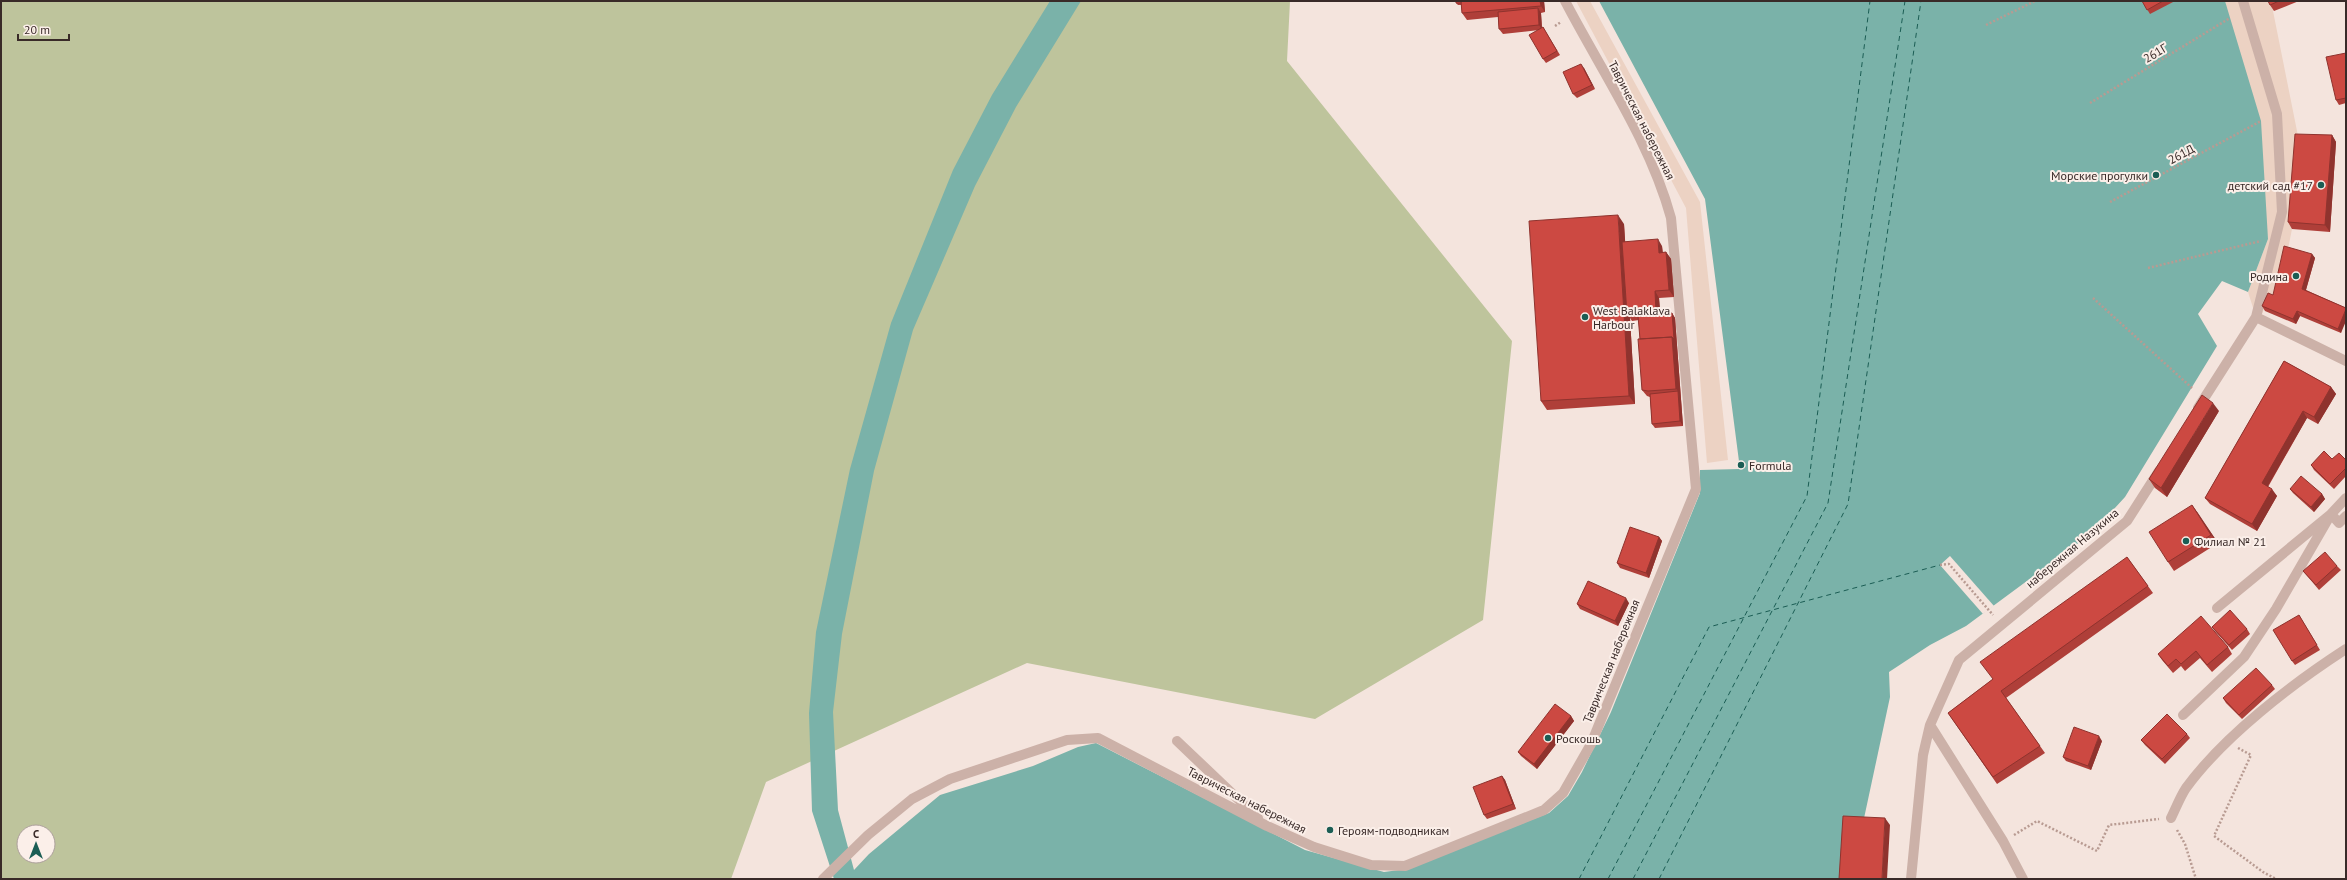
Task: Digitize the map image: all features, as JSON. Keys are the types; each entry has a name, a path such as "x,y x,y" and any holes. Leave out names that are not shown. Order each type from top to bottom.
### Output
{"street":[{"name":"Таврическая набережная","path":"823,879 868,835 912,799 950,779 1067,740 1098,738 1267,826 1314,847 1371,866 1406,866 1544,810 1563,793 1591,744 1696,489 1671,218 1662,188 1623,107 1565,1"},
{"path":"2194,416 2256,317 2282,212 2277,114 2243,1"},
{"path":"2256,317 2346,361"},
{"name":"набережная Назукина","path":"1911,879 1923,755 1930,725 1959,660 2127,521 2164,462"},
{"path":"2217,608 2331,514 2346,498"},
{"path":"2331,514 2339,523 2346,516"},
{"path":"2183,715 2244,657 2276,609 2331,514"},
{"path":"2171,818 2185,789 2226,742 2320,666 2346,648"},
{"path":"1930,725 2003,841 2023,879"},
{"path":"1177,741 1267,826"}],"path":[{"path":"1986,25 2035,1"},
{"name":"261Г","path":"2090,103 2230,18"},
{"name":"261Д","path":"2110,202 2261,121"},
{"path":"2148,268 2268,239"},
{"path":"2093,298 2192,388"},
{"path":"1940,565 1949,564 2001,625"},
{"path":"2226,742 2251,755 2214,836 2263,872 2276,879"},
{"path":"2003,841 2037,821 2097,851 2109,825 2171,818 2185,844 2196,879"}],"green space":[{"path":"1,1 1290,1 1287,61 1512,341 1483,620 1315,719 1027,663 766,782 731,879 1,879"}],"shaded area":[{"path":"1576,1 1590,1 1700,202 1728,460 1707,463 1686,208"},
{"path":"2225,1 2271,1 2299,141 2292,229 2289,244 2276,296 2270,293 2262,314 2256,317 2248,292 2268,239"}],"water":[{"path":"1050,1 1081,1 1016,107 975,186 913,330 874,471 842,634 833,712 838,810 854,870 869,854 940,795 1033,766 1078,747 1096,743 1305,850 1384,872 1407,869 1549,813 1568,796 1582,772 1611,712 1700,493 1700,470 1740,469 1705,199 1599,1 2225,1 2261,121 2268,239 2248,292 2222,281 2198,314 2217,346 2125,497 2092,533 1966,626 1930,645 1889,672 1890,697 1863,823 1844,879 834,879 812,811 809,713 816,632 850,469 891,323 953,170 992,95"}],"pier":[{"path":"1950,556 1994,606 1983,614 1940,565"}],"building":[{"path":"1461,1 1540,1 1541,6 1462,13"},
{"path":"2142,1 2163,1 2147,10"},
{"path":"2268,1 2279,1 2270,5"},
{"path":"1538,8 1539,25 1499,29 1498,12"},
{"path":"1543,27 1557,51 1543,59 1529,35"},
{"path":"2346,53 2346,98 2336,100 2326,57"},
{"path":"1581,64 1592,85 1573,94 1563,72"},
{"path":"2295,134 2332,135 2325,225 2288,222"},
{"name":"West Balaklava Harbour","path":"1618,215 1629,396 1541,401 1529,221"},
{"path":"1658,239 1659,253 1666,252 1669,290 1655,291 1656,312 1627,314 1622,242"},
{"name":"Родина","path":"2284,246 2312,254 2302,289 2346,308 2338,329 2297,311 2293,319 2262,306 2268,293 2273,295"},
{"path":"1672,313 1674,339 1672,337 1640,339 1638,316"},
{"path":"1672,337 1676,389 1642,390 1638,339"},
{"path":"2284,361 2331,387 2314,417 2303,411 2262,483 2272,489 2252,524 2205,498"},
{"path":"1678,391 1680,421 1652,424 1650,394"},
{"path":"2202,395 2213,403 2161,488 2149,479"},
{"path":"2324,451 2332,459 2339,453 2346,460 2346,468 2330,484 2311,465"},
{"path":"2301,476 2322,494 2311,507 2290,489"},
{"path":"2192,505 2211,535 2168,562 2149,532"},
{"path":"1630,527 1659,537 1646,573 1617,563"},
{"path":"2325,552 2337,566 2316,585 2303,571"},
{"path":"2127,557 2148,586 2001,691 2040,746 1993,777 1948,713 1993,679 1980,662"},
{"path":"1588,581 1626,598 1615,621 1577,604"},
{"path":"2230,610 2247,629 2229,645 2212,627"},
{"path":"2299,615 2317,645 2292,661 2273,630"},
{"path":"2201,616 2228,647 2207,665 2196,651 2181,664 2176,659 2168,666 2158,654"},
{"path":"2256,668 2272,685 2239,715 2223,698"},
{"name":"Роскошь","path":"1555,704 1571,716 1534,764 1518,752"},
{"path":"2167,714 2187,734 2162,759 2141,740"},
{"path":"2074,727 2099,736 2088,766 2063,757"},
{"path":"1502,776 1513,804 1484,815 1473,787"},
{"path":"1843,816 1885,818 1882,879 1839,879"}],"ferry route":[{"path":"1608,879 1807,496 1870,1"},
{"path":"1633,879 1828,503 1905,1"},
{"path":"1659,879 1848,504 1921,1"},
{"path":"1579,879 1709,627 1940,565"}],"place":[{"name":"Морские прогулки","path":"2156,175"},
{"name":"детский сад #17","path":"2321,185"},
{"name":"Родина","path":"2296,276"},
{"name":"West Balaklava Harbour","path":"1585,317"},
{"name":"Formula","path":"1741,465"},
{"name":"Филиал № 21","path":"2186,541"},
{"name":"Роскошь","path":"1548,738"},
{"name":"Героям-подводникам","path":"1330,830"}]}
